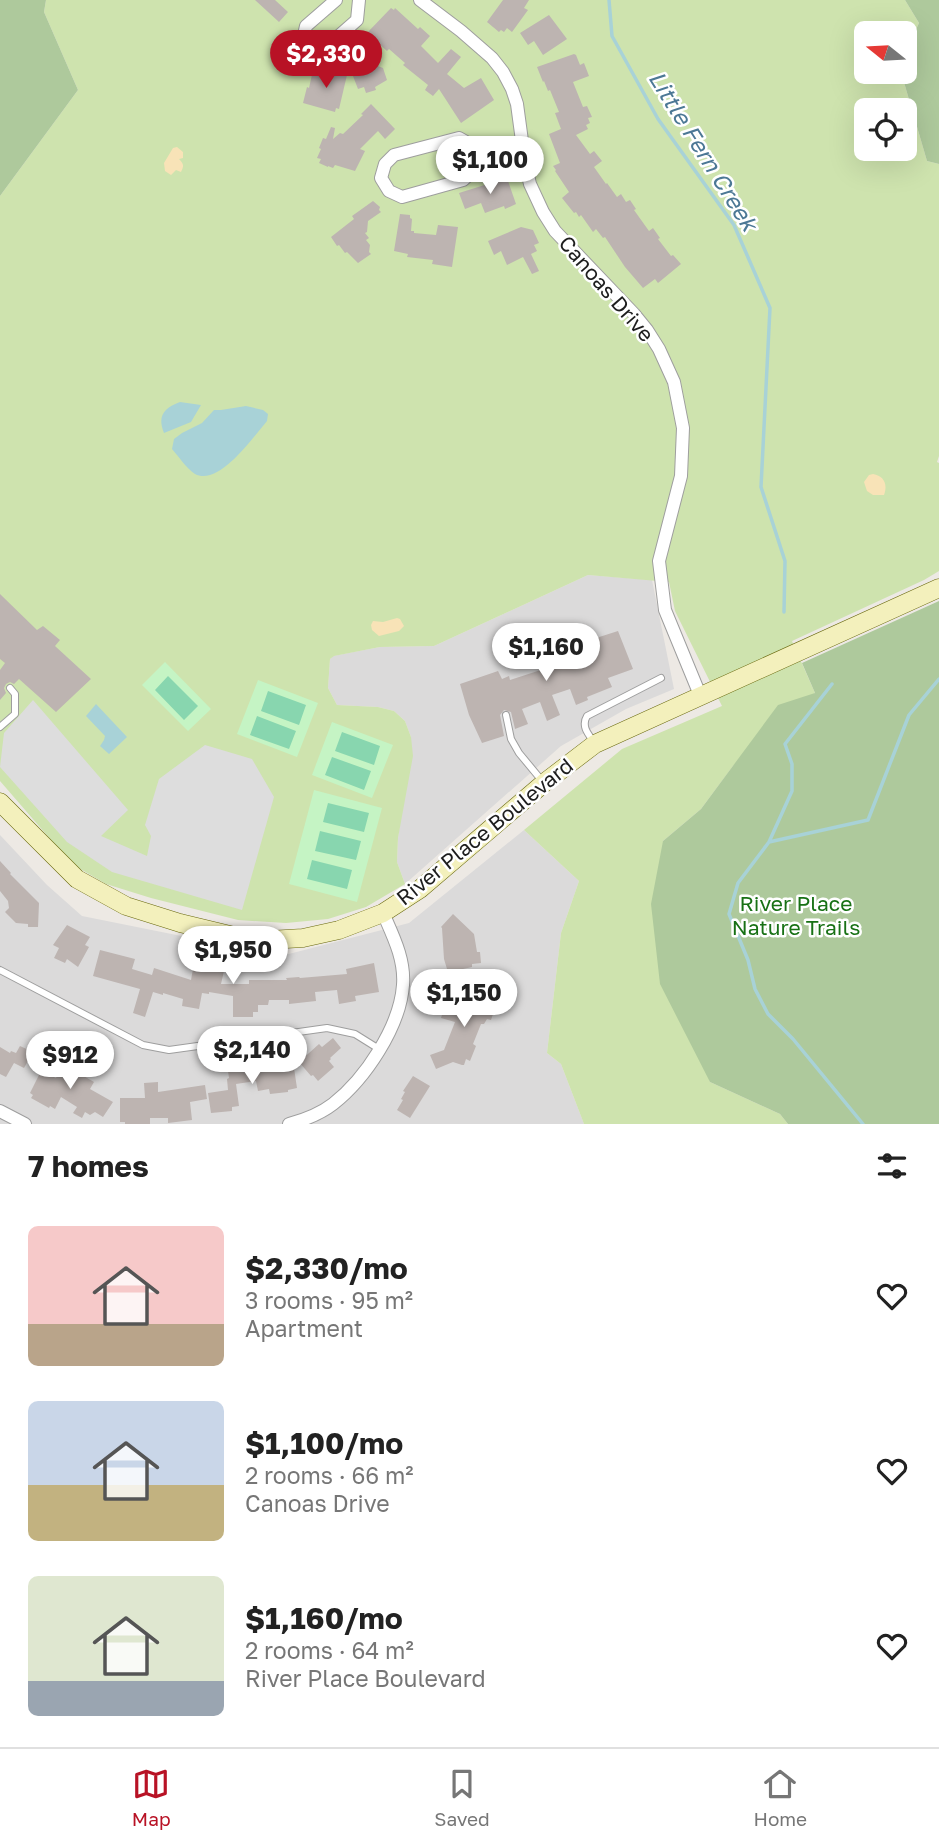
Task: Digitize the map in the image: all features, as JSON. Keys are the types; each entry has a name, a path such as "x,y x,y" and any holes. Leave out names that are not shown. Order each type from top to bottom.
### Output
{"street":[{"path":"336,0 306,26 304,34 309,44 316,48 324,49 357,20 359,0"},
{"name":"Canoas Drive","path":"420,0 461,31 492,58 503,72 517,104 530,184 543,212 572,250 635,314 659,349 674,382 683,428 681,476 659,561 665,610 700,695"},
{"path":"482,151 474,170 463,180 414,194 402,197 389,191 381,178 385,164 394,155 417,148 459,138 482,151 522,142"},
{"name":"River Place Boulevard","path":"0,802 77,879 126,906 234,936 269,940 303,938 338,930 383,913 420,890 544,783 595,744 939,588"},
{"path":"289,1124 305,1122 331,1105 355,1084 395,1020 403,985 402,969 398,948 383,913"},
{"path":"0,1111 25,1124"}],"lane":[{"path":"595,744 585,729 587,716 661,678"},
{"path":"0,727 15,714 15,694 10,688"},
{"path":"506,715 511,739 544,783"},
{"path":"0,970 143,1045 169,1050 327,1028 355,1034 379,1049"}],"shaded area":[{"path":"588,575 652,580 674,689 626,709 561,746 405,884 397,862 411,737 405,721 394,711 378,707 337,705 328,688 330,659 333,656 380,647 434,646"},
{"path":"33,700 128,810 101,836 147,856 151,836 145,825 159,779 205,745 252,759 274,797 242,910 112,872 67,842 0,767 4,733"},
{"path":"524,830 579,881 561,933 547,1053 561,1064 584,1124 0,1124 0,835 47,885 82,916 281,956 409,923"}],"green space":[{"path":"0,0 46,0 44,12 78,90 0,196"},
{"path":"46,0 905,0 919,23 917,27 917,21 854,21 854,84 905,84 909,98 854,98 854,161 917,161 917,127 927,161 939,164 939,571 792,641 815,693 733,766 701,809 663,841 710,1082 780,1114 788,1124 584,1124 561,1064 547,1053 561,933 579,881 524,830 622,749 722,706 675,611 669,582 588,575 434,646 380,647 330,659 328,688 337,705 378,707 394,711 405,721 411,737 413,756 398,838 397,862 405,884 366,907 328,919 286,923 238,920 106,884 77,867 0,781 0,196 78,90 44,12"},
{"path":"905,0 939,0 939,164 927,161 917,127 917,98 909,98 905,84 917,84 919,23"},
{"name":"River Place Nature Trails","path":"939,601 939,1124 788,1124 780,1114 710,1082 660,984 651,904 663,841 701,809 778,705 815,693 802,663"},
{"path":"165,662 211,709 188,731 142,685"},
{"path":"168,676 198,706 184,720 155,690"},
{"path":"258,680 318,703 297,757 237,734"},
{"path":"268,691 306,705 299,725 261,711"},
{"path":"257,716 296,731 289,749 250,735"},
{"path":"332,722 393,745 372,798 312,775"},
{"path":"342,732 380,746 374,765 335,751"},
{"path":"332,757 371,771 364,790 325,775"},
{"path":"314,790 382,808 357,902 289,884"},
{"path":"328,803 369,813 364,832 323,822"},
{"path":"320,831 361,841 356,860 315,851"},
{"path":"312,860 352,870 347,889 307,879"}],"sand":[{"path":"177,147 183,152 183,158 179,159 183,167 181,172 176,170 171,175 165,171 164,163 173,148"},
{"path":"873,474 884,481 884,495 873,495 867,491 864,482"},
{"path":"397,618 404,626 399,631 379,636 372,630 373,621 383,622"}],"water":[{"path":"180,402 201,405 191,422 164,433 161,422 163,413"},
{"path":"246,406 263,410 268,414 267,421 235,458 215,473 204,476 195,474 172,449 174,439 202,423 214,410"},
{"path":"96,704 127,737 109,754 100,746 105,736 86,716"}],"building":[{"path":"255,0 275,0 288,12 279,22"},
{"path":"503,0 529,0 524,8 528,10 512,32 507,28 504,32 499,32 487,22"},
{"path":"391,8 395,8 430,36 421,46 438,63 451,49 461,57 447,74 464,88 481,78 494,100 461,123 439,89 433,96 425,90 428,85 367,33"},
{"path":"549,15 567,39 543,55 534,41 528,45 520,33"},
{"path":"377,51 380,59 375,65 383,68 387,80 375,87 376,90 366,93 364,87 358,89 348,63"},
{"path":"574,54 580,65 584,63 589,76 573,82 583,107 587,106 592,117 588,118 588,129 576,135 590,154 594,151 602,161 594,167 606,184 617,197 621,194 626,202 630,200 649,231 653,228 671,256 681,264 658,283 655,279 643,288 605,237 596,229 593,232 581,215 579,217 574,213 562,198 569,192 553,166 560,163 549,134 561,129 555,113 559,112 537,67"},
{"path":"313,70 347,75 339,109 336,108 335,112 303,103"},
{"path":"371,104 395,129 385,139 378,131 360,149 365,151 355,171 319,163 319,148 331,127 335,128 333,139 340,133 343,134"},
{"path":"507,178 516,204 485,213 481,203 465,209 459,193"},
{"path":"373,201 380,207 381,212 368,221 365,233 369,238 366,240 371,254 358,263 337,246 331,237 354,219 352,216"},
{"path":"400,214 410,215 411,231 414,233 436,235 438,225 458,227 452,267 432,264 433,260 407,257 408,254 394,251"},
{"path":"521,227 533,230 539,243 534,245 537,251 531,254 539,271 532,274 523,257 507,265 501,251 494,255 488,241"},
{"path":"0,594 37,630 43,626 60,640 55,646 91,679 56,712 19,679 14,684 6,684 6,693 0,700 0,670 5,663 0,659"},
{"path":"577,629 580,636 590,632 593,639 618,631 633,669 608,678 612,687 587,697 588,700 576,705 570,689 552,695 560,715 547,721 540,702 522,709 528,724 515,729 511,712 504,710 500,715 504,736 482,743 469,715 460,684 498,671 502,679 509,676 510,680 550,667 548,662 557,659 555,654 571,647 565,634"},
{"path":"0,861 39,903 38,927 16,923 5,912 9,908 8,901 0,891"},
{"path":"453,914 474,934 481,963 463,969 447,969 441,927"},
{"path":"67,925 90,937 85,945 89,947 78,967 67,959 65,963 54,958 59,948 53,945"},
{"path":"100,950 135,959 132,969 152,975 154,968 191,980 193,969 224,971 221,984 249,984 249,980 287,980 286,978 347,974 346,969 374,963 379,992 355,996 356,1001 339,1004 337,990 315,992 316,1001 289,1004 289,1000 269,1000 268,1005 258,1005 258,1012 253,1012 253,1017 233,1017 233,996 202,993 199,1009 182,1006 183,999 153,992 145,1017 133,1013 140,989 93,976"},
{"path":"477,988 492,993 488,1006 495,1008 491,1020 487,1019 481,1024 470,1061 466,1059 464,1065 453,1062 436,1069 430,1055 444,1050 455,1022 441,1018 445,1005 464,1011 469,995 474,996"},
{"path":"333,1038 341,1048 330,1058 329,1061 334,1067 318,1081 299,1062 319,1044 322,1047"},
{"path":"20,1046 33,1052 24,1068 14,1063 6,1077 0,1074 0,1047 10,1053 16,1053"},
{"path":"67,1057 79,1063 75,1071 94,1082 90,1089 113,1102 103,1117 95,1112 90,1115 85,1112 82,1118 73,1113 77,1107 61,1097 55,1109 31,1098 33,1095 30,1093 41,1071 56,1078"},
{"path":"246,1068 247,1071 275,1071 294,1068 297,1088 270,1094 269,1089 258,1091 256,1081 236,1084 239,1106 232,1107 232,1111 211,1113 208,1093 228,1090 228,1071"},
{"path":"413,1076 430,1086 410,1118 397,1110 403,1100 403,1091"},
{"path":"158,1082 158,1092 205,1085 207,1099 190,1102 192,1120 168,1123 168,1118 150,1118 150,1124 120,1122 120,1098 145,1098 144,1083"}],"waterway":[{"name":"Little Fern Creek","path":"609,0 612,36 658,119 734,225 770,308 761,487 785,561 784,612"},
{"path":"769,842 868,820 909,715 939,679"},
{"name":"Little Fern Creek","path":"832,684 785,744 792,764 792,791 769,842 738,883 729,914 748,960 755,989 768,1014 793,1039 863,1124"}]}
